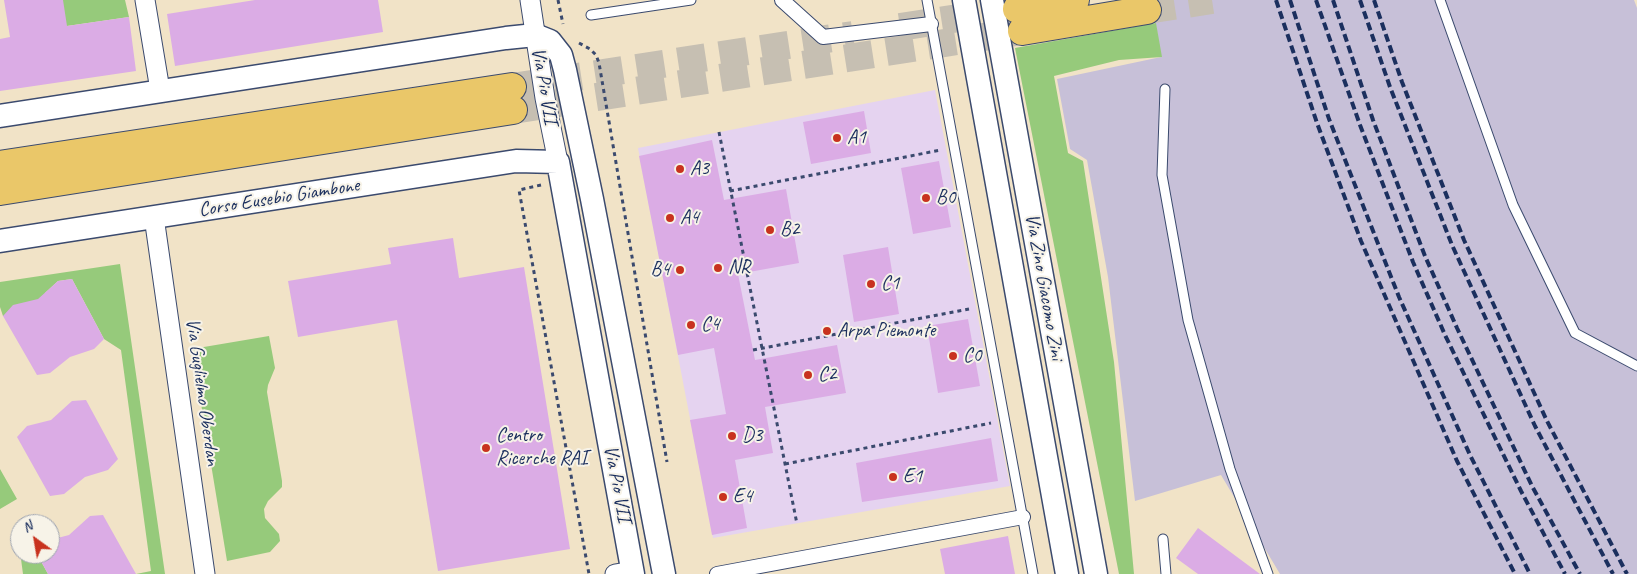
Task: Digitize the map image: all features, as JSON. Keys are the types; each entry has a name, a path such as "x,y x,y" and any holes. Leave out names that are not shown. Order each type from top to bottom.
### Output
{"main road":[{"path":"1075,0 1020,20 1147,10"},
{"path":"0,166 512,99 0,191"}],"street":[{"path":"145,0 160,90"},
{"path":"0,116 160,90 535,35 530,0"},
{"path":"782,0 823,37 932,24"},
{"name":"Via Zino Giacomo Zini","path":"964,0 1067,574"},
{"name":"Via Zino Giacomo Zini","path":"992,0 1096,574"},
{"name":"Via Pio VII","path":"535,35 627,573"},
{"name":"Via Pio VII","path":"535,35 550,41 561,55 566,70 664,574"},
{"name":"Corso Eusebio Giambone","path":"0,241 516,161 558,162"},
{"name":"Via Guglielmo Oberdan","path":"154,217 205,574"},
{"path":"717,574 1023,517"}],"lane":[{"path":"592,16 691,0"},
{"path":"927,0 1033,574"},
{"path":"1440,0 1513,205 1574,333 1637,366"},
{"path":"1164,89 1162,175 1188,320 1230,469 1268,574"},
{"path":"1162,539 1166,574"}],"path":[{"path":"558,0 565,27"},
{"path":"575,41 590,49 596,55 599,63 668,468"},
{"path":"718,132 797,524"},
{"path":"730,191 946,149"},
{"path":"519,190 589,574"},
{"path":"753,350 976,308"},
{"path":"785,464 997,421"}],"shaded area":[{"path":"1152,0 1634,0 1637,8 1637,574 1280,574 1221,475 1135,501 1108,277 1087,160 1070,149 1057,79 1161,57"},
{"name":"Arpa Piemonte","path":"935,90 1010,486 713,538 638,148"}],"green space":[{"path":"63,0 125,0 129,17 53,28"},
{"path":"1156,23 1162,57 1119,60 1054,76 1068,153 1083,161 1114,362 1134,574 1119,574 1015,48"},
{"path":"120,264 165,574 136,574 151,571 121,350 104,339 72,279 58,281 45,293 53,314 3,316 0,307 0,282"},
{"path":"269,336 275,368 267,392 282,487 268,501 264,509 265,518 279,534 280,541 270,552 227,561 192,349"},
{"path":"0,469 17,499 0,509"},
{"path":"22,564 42,564 48,574 23,574"}],"building":[{"path":"4,0 63,0 67,26 129,17 136,71 0,91 0,39 10,37"},
{"path":"255,0 378,0 383,32 175,66 167,14"},
{"name":"A1","path":"864,111 871,153 811,164 803,122"},
{"path":"712,140 724,200 786,189 799,263 738,274 755,360 837,345 846,393 765,407 773,453 735,460 747,528 712,535 690,420 726,414 714,348 678,355 639,156"},
{"name":"B0","path":"939,161 951,227 913,234 901,168"},
{"name":"Centro Ricerche RAI","path":"453,238 459,278 524,267 570,549 438,571 397,320 298,337 288,281 391,264 388,248"},
{"name":"C1","path":"888,247 899,314 854,322 843,255"},
{"path":"72,279 104,339 94,349 70,357 50,373 37,375 3,316 13,305 38,299 58,281"},
{"name":"C0","path":"968,319 980,386 938,393 927,326"},
{"path":"86,400 118,459 108,470 85,477 64,494 50,496 17,437 27,426 51,420 72,401"},
{"path":"991,438 998,481 862,502 856,463"},
{"path":"103,515 136,574 48,574 42,564 60,564 60,537 69,535 90,516"},
{"path":"1198,528 1260,574 1198,574 1176,558"},
{"path":"1008,536 1015,574 945,574 940,549"}],"tunnel":[{"path":"1147,10 1212,0"},
{"path":"900,27 1017,9"},
{"path":"513,110 1022,31"},
{"path":"512,87 853,35"}],"railway":[{"path":"1276,0 1317,123 1361,241 1457,461 1515,574"},
{"path":"1290,0 1329,119 1399,297 1470,455 1530,574"},
{"path":"1316,0 1360,125 1413,262 1445,335 1521,491 1565,574"},
{"path":"1333,0 1373,120 1425,256 1532,486 1580,574"},
{"path":"1360,0 1390,87 1452,245 1535,426 1613,574"},
{"path":"1374,0 1402,82 1464,240 1547,421 1627,574"}],"place":[{"name":"A1","path":"837,138"},
{"name":"A3","path":"680,169"},
{"name":"B0","path":"926,198"},
{"name":"A4","path":"670,218"},
{"name":"B2","path":"770,230"},
{"name":"NR","path":"718,268"},
{"name":"B4","path":"680,270"},
{"name":"C1","path":"871,284"},
{"name":"C4","path":"691,325"},
{"name":"Arpa Piemonte","path":"827,331"},
{"name":"C0","path":"953,356"},
{"name":"C2","path":"808,375"},
{"name":"D3","path":"732,436"},
{"name":"Centro Ricerche RAI","path":"486,448"},
{"name":"E1","path":"893,477"},
{"name":"E4","path":"723,497"}]}
